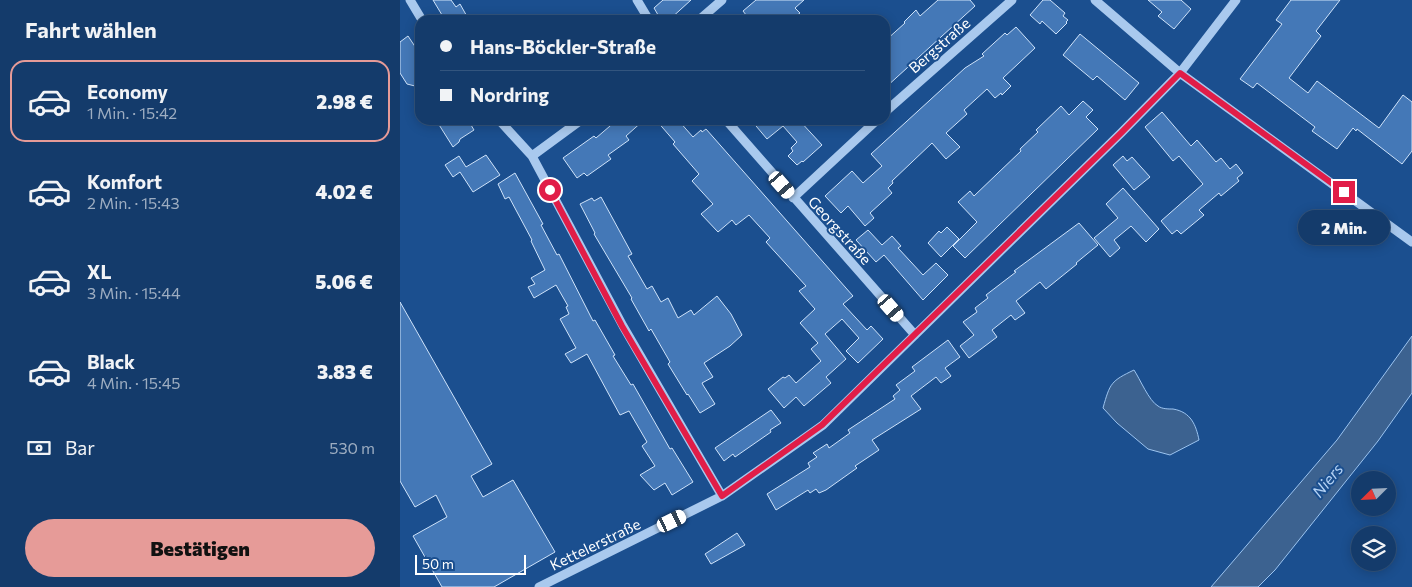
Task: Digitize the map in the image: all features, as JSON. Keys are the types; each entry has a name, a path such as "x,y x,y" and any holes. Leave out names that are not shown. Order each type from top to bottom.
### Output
{"street":[{"path":"410,0 419,15"},
{"path":"638,0 646,15"},
{"path":"705,15 722,0"},
{"name":"Bergstraße","path":"890,108 1012,0"},
{"path":"1095,0 1180,73 1412,242"},
{"name":"Kettelerstraße","path":"538,587 722,496 822,425 1180,73 1236,0"},
{"path":"504,125 532,156 622,326 722,496"},
{"path":"532,156 574,125"},
{"name":"Georgstraße","path":"730,125 915,335"},
{"path":"794,198 872,125"}],"water":[{"name":"Niers","path":"1412,336 1412,393 1378,441 1354,471 1351,471 1351,475 1275,570 1258,587 1211,587 1337,440"},
{"path":"1134,370 1148,395 1155,403 1161,408 1173,409 1184,413 1192,420 1199,440 1170,455 1148,449 1117,423 1103,408 1112,384 1120,377"}],"building":[{"path":"433,0 451,0 456,7 460,4 466,15 442,15"},
{"path":"663,0 691,0 674,15 658,15 654,8"},
{"path":"756,0 804,0 795,8 800,13 797,15 746,15 743,11"},
{"path":"938,0 970,0 975,6 890,83 890,36 916,10 920,16"},
{"path":"1043,0 1050,0 1065,13 1063,16 1068,20 1056,34 1042,21 1040,24 1030,15"},
{"path":"1148,0 1181,0 1191,9 1174,29 1158,16 1162,12"},
{"path":"1291,0 1340,0 1316,31 1321,36 1289,78 1308,93 1317,81 1379,128 1403,95 1412,102 1412,151 1402,164 1357,129 1356,131 1353,128 1337,149 1312,131 1315,127 1257,83 1253,88 1240,79 1282,24 1276,20"},
{"path":"1016,27 1035,48 1003,78 1011,86 1002,95 1001,93 995,98 987,89 964,110 967,114 946,133 960,147 946,159 932,143 892,181 893,183 888,188 892,193 870,213 874,218 865,226 848,206 841,213 825,196 852,171 863,183 882,166 871,154 965,68 984,56 982,54 1005,33 1007,35"},
{"path":"1080,34 1139,83 1125,100 1097,76 1093,80 1063,55"},
{"path":"408,36 415,46 415,86 407,84 400,73 400,42"},
{"path":"1083,101 1093,110 1086,117 1098,129 965,258 953,246 977,222 958,202 970,191 974,196 1021,151 1020,149 1038,132 1036,130 1061,106 1069,115"},
{"path":"1162,112 1191,146 1197,140 1216,162 1221,158 1230,169 1236,164 1243,173 1237,178 1239,181 1221,196 1219,193 1199,210 1204,215 1181,234 1177,230 1172,234 1161,221 1203,184 1179,156 1173,161 1145,127"},
{"path":"439,125 471,125 474,130 460,139 453,147"},
{"path":"611,125 638,125 626,136 629,140 608,155 611,159 587,176 584,173 577,178 563,158 594,136 596,138"},
{"path":"660,125 682,125 693,137 701,130 702,132 706,129 853,296 843,304 867,330 871,326 883,339 858,363 846,351 859,338 842,319 825,334 846,359 826,377 831,383 804,406 796,397 784,408 768,389 783,377 785,378 789,375 796,383 821,361 811,349 818,343 800,323 815,309 799,291 806,286 766,242 770,238 749,215 736,225 732,220 718,232 701,214 713,204 692,181 699,174 673,144 675,142"},
{"path":"755,125 804,125 822,145 797,165 788,156 793,151 791,148 797,142 783,126 767,139"},
{"path":"486,155 500,175 473,192 460,172 453,177 445,165 459,156 466,167"},
{"path":"1123,156 1127,161 1132,157 1150,177 1134,190 1113,165"},
{"path":"515,173 593,321 595,320 615,355 613,356 631,385 633,384 670,449 672,448 693,482 672,495 665,483 654,490 640,475 655,466 642,446 647,442 629,411 620,415 587,354 571,363 565,354 576,348 560,319 569,314 566,307 568,306 556,285 534,298 528,287 535,284 531,278 545,270 532,240 509,197 505,199 498,184"},
{"path":"1123,188 1159,229 1146,242 1131,226 1114,240 1120,248 1110,257 1094,238 1118,218 1106,204"},
{"path":"601,197 632,254 628,256 647,289 652,286 661,302 668,298 678,318 691,310 694,315 717,296 731,314 742,335 730,346 704,363 713,377 702,383 715,404 700,413 668,364 670,362 651,329 649,331 594,234 580,204 592,198 594,201"},
{"path":"1079,223 1098,245 1046,289 1040,282 1016,301 1025,313 1015,320 1011,315 992,330 997,337 969,358 960,346 974,335 963,322 977,312 975,308 988,298 986,295 1016,272 1014,271"},
{"path":"947,227 959,239 941,257 928,243 939,231 941,233"},
{"path":"868,230 882,245 892,236 901,246 898,248 923,275 936,263 948,275 923,300 884,255 876,262 856,240"},
{"path":"400,302 492,464 471,476 483,497 513,480 555,552 494,587 442,587 413,536 447,517 436,495 415,507 400,481"},
{"path":"948,340 960,357 945,368 951,376 941,383 936,377 911,396 921,409 872,440 879,450 855,466 857,468 826,490 819,493 816,489 810,493 808,490 776,510 767,494 810,467 808,463 817,457 813,453 827,444 829,448 850,433 848,430 895,399 893,396 900,390 896,385 915,371 912,367"},
{"path":"771,410 781,423 735,457 733,454 724,461 715,448"},
{"path":"737,533 745,545 711,564 705,554"}],"route":[{"path":"550,190 622,326 722,496 822,425 1180,73 1344,192"}]}
